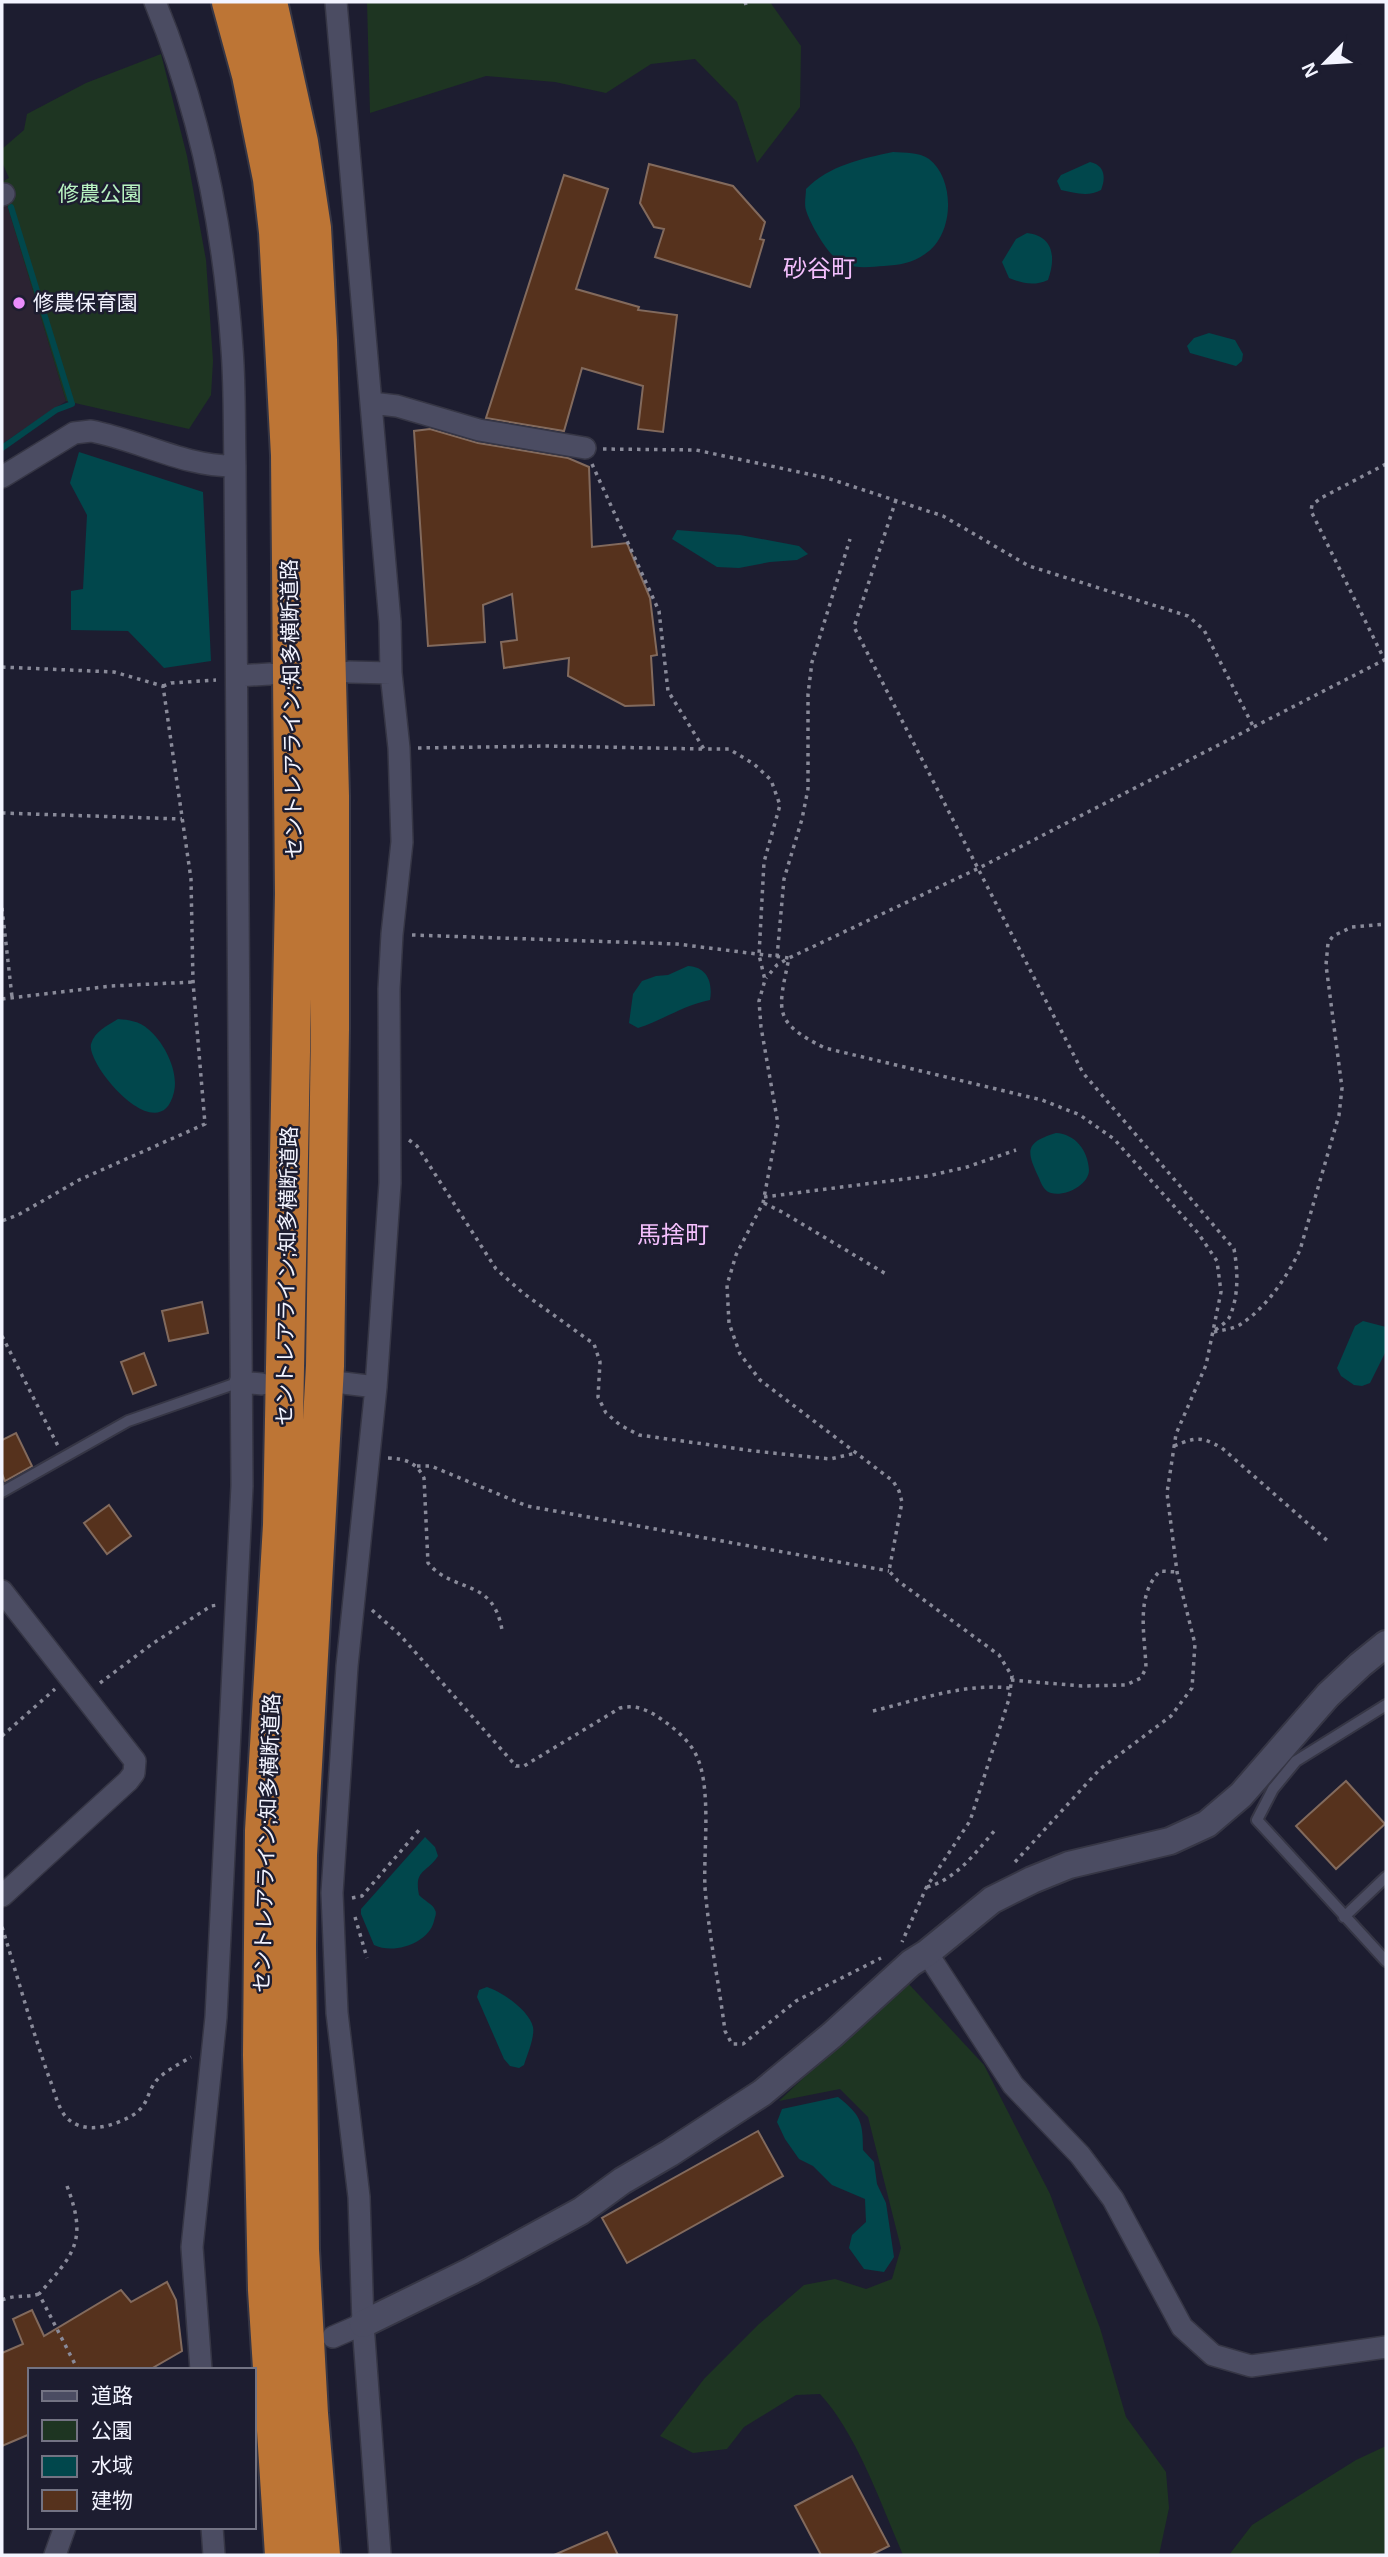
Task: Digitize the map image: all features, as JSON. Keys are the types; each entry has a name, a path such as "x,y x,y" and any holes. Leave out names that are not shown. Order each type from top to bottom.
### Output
{"highway":[{"path":"210,2 238,86 264,214 278,232"},
{"name":"セントレアライン;知多横断道路","path":"231,2 262,125 278,232 290,455 294,894 282,1525 264,1831 262,2055 270,2340 284,2555"},
{"name":"セントレアライン;知多横断道路","path":"268,2 299,142 312,228 317,300 330,796 331,1029 325,1366 299,1855 297,2082 300,2250 309,2414 321,2555"},
{"path":"288,2 316,145 332,263 333,274 317,300"}],"street":[{"path":"155,2 177,55 219,230 232,349 235,466 242,1486 213,2045 192,2247 201,2368"},
{"path":"336,2 390,622 391,673 399,748 402,842 389,989 390,1183 376,1387 353,1601 332,1893 337,2013 359,2197 363,2324 380,2555"},
{"path":"371,403 408,409 479,430 585,448"},
{"path":"2,477 74,433 91,431 192,461 235,466"},
{"path":"349,672 391,673"},
{"path":"237,676 270,674"},
{"path":"240,1382 262,1384"},
{"path":"343,1383 376,1387"},
{"path":"2,1591 135,1761 134,1773 128,1781 2,1896"},
{"path":"333,2337 471,2271 581,2211 622,2181 762,2093 832,2035 915,1956 992,1900 1069,1865 1170,1841 1207,1824 1241,1795 1328,1695 1386,1644"},
{"path":"915,1956 1013,2085 1080,2155 1113,2199 1182,2327 1213,2355 1251,2365 1386,2347"},
{"path":"55,2555 64,2529"},
{"path":"212,2529 214,2555"}],"lane":[{"path":"2,1492 128,1421 240,1382"},
{"path":"1386,1705 1296,1761 1273,1788 1257,1820 1386,1961"},
{"path":"1345,1917 1386,1877"}],"path":[{"path":"704,749 668,691 659,611 585,448 696,450 827,478 943,516 1029,566 1188,616 1204,630 1254,729"},
{"path":"889,1571 902,1502 900,1491 893,1481 760,1380 740,1354 729,1323 727,1285 736,1255 763,1203 778,1124 761,1027 759,1001 765,980 777,965 789,958 979,869 1386,661 1311,511 1312,505 1321,498 1386,464"},
{"path":"896,500 854,627 1083,1073 1234,1250 1238,1267 1237,1286 1228,1319 1212,1333"},
{"path":"777,957 784,879 808,789 808,694 813,662 850,538"},
{"path":"2,667 114,673 163,686 237,676"},
{"path":"2,1221 18,1215 79,1180 205,1124 193,982 191,879 163,686"},
{"path":"399,748 547,746 729,749 754,764 771,780 780,805 764,862 759,955 765,980"},
{"path":"2,813 182,819"},
{"path":"2,908 12,997"},
{"path":"1212,1333 1240,1325 1290,1271 1300,1250 1339,1115 1342,1088 1326,965 1328,943 1333,936 1352,927 1386,924"},
{"path":"392,934 677,944 789,958"},
{"path":"789,958 780,1006 784,1020 798,1034 825,1048 1042,1100 1080,1115 1114,1139 1198,1233 1217,1261 1221,1292 1206,1365 1176,1434 1167,1493 1177,1572 1195,1644 1192,1688 1171,1716 1100,1769 1019,1856 992,1900"},
{"path":"2,999 111,986 193,982"},
{"path":"390,1133 405,1136 417,1146 496,1269 532,1300 594,1344 600,1362 598,1397 606,1413 620,1425 639,1435 754,1451 830,1459 856,1453"},
{"path":"764,1197 929,1176 967,1167 1016,1150"},
{"path":"763,1203 886,1274"},
{"path":"2,1336 64,1457"},
{"path":"1174,1446 1195,1438 1203,1438 1222,1448 1329,1543"},
{"path":"368,1458 396,1458 417,1466 431,1466 527,1506 889,1571 898,1581 999,1655 1012,1676 1009,1699 970,1821 926,1888 901,1942 915,1956"},
{"path":"417,1466 425,1486 428,1563 436,1572 483,1592 500,1619 502,1630"},
{"path":"1012,1680 1082,1686 1126,1685 1141,1678 1146,1668 1143,1602 1150,1582 1160,1571 1177,1572"},
{"path":"353,1601 373,1610 400,1635 516,1766 524,1766 620,1708 633,1705 655,1715 677,1731 695,1751 705,1797 705,1889 725,2031 732,2044 743,2044 796,2001 877,1959 915,1956"},
{"path":"84,1695 152,1644 211,1606 236,1602"},
{"path":"2,1736 69,1676"},
{"path":"873,1711 962,1690 987,1686 1010,1688"},
{"path":"332,1893 353,1898 362,1896 420,1829"},
{"path":"926,1888 941,1883 968,1861 996,1829"},
{"path":"353,1898 353,1905"},
{"path":"353,1912 368,1958"},
{"path":"2,1927 61,2109 68,2119 80,2126 97,2129 131,2116 145,2106 155,2082 170,2069 213,2045"},
{"path":"2,2300 16,2295 39,2294 69,2259 78,2231 75,2208 67,2186"},
{"path":"39,2294 77,2368"}],"shaded area":[{"name":"修農保育園","path":"7,204 66,401 2,444 2,205"}],"green space":[{"path":"367,2 770,2 801,46 800,107 757,163 737,102 695,59 651,64 606,93 555,82 486,76 370,113"},
{"name":"修農公園","path":"161,54 187,156 206,260 213,361 211,395 189,429 66,401 2,188 2,182 9,178 2,162 2,149 24,130 27,114 86,83"},
{"path":"906,1981 984,2065 1050,2194 1100,2328 1126,2417 1166,2472 1169,2508 1159,2555 903,2555 857,2449 820,2394 796,2395 744,2427 727,2449 693,2453 660,2436 704,2379 759,2324 804,2285 835,2279 866,2289 892,2279 901,2248 868,2117 840,2089 779,2101"},
{"path":"1386,2446 1386,2555 1229,2555 1252,2525 1356,2460"}],"water":[{"path":"893,152 921,155 938,168 944,180 948,208 942,235 935,246 925,254 906,263 863,267 842,263 826,247 811,223 805,208 806,189 836,169 858,160"},
{"path":"1090,162 1099,166 1103,173 1101,190 1086,194 1061,190 1057,181 1061,175"},
{"path":"1027,233 1043,239 1051,249 1052,264 1048,280 1029,284 1009,278 1002,262 1016,239"},
{"path":"1209,333 1235,340 1243,354 1242,361 1236,366 1190,353 1187,346 1194,338"},
{"path":"79,452 203,492 211,661 164,668 128,631 71,630 71,591 83,589 87,515 70,483"},
{"path":"677,530 740,535 799,546 808,554 797,560 739,568 717,567 672,539"},
{"path":"688,966 704,972 709,982 710,1000 691,1005 638,1028 629,1023 633,994 642,981 668,975"},
{"path":"118,1019 145,1026 165,1049 175,1084 166,1108 154,1113 140,1109 111,1084 100,1069 91,1044 98,1032"},
{"path":"1056,1133 1069,1136 1079,1144 1086,1156 1089,1170 1081,1185 1057,1194 1048,1192 1043,1186 1030,1153 1034,1143"},
{"path":"1363,1321 1386,1327 1386,1351 1370,1383 1362,1386 1354,1385 1341,1376 1337,1368 1355,1326"},
{"path":"425,1837 435,1847 438,1856 418,1880 419,1895 436,1911 431,1929 418,1941 400,1948 374,1945 361,1909"},
{"path":"487,1987 514,2002 526,2014 533,2027 532,2041 524,2065 519,2068 510,2066 504,2059 477,1997 479,1990"},
{"path":"838,2097 852,2109 859,2120 863,2150 874,2162 877,2184 886,2203 894,2257 884,2272 864,2269 849,2248 852,2235 866,2222 865,2199 832,2185 813,2166 799,2159 777,2122 782,2109"}],"building":[{"path":"649,164 733,186 765,222 760,239 764,240 750,287 655,257 664,229 654,227 640,203"},
{"path":"564,175 608,189 576,289 639,307 638,310 677,315 663,432 638,429 643,386 582,368 564,431 486,418"},
{"path":"430,429 478,443 568,458 589,467 592,547 627,543 650,598 657,655 651,656 654,705 625,706 568,676 569,658 504,668 501,642 517,640 512,594 483,605 485,642 428,646 414,431"},
{"path":"202,1302 208,1333 169,1341 162,1311"},
{"path":"144,1353 156,1385 133,1394 121,1362"},
{"path":"16,1433 32,1466 5,1481 2,1474 2,1440"},
{"path":"109,1505 131,1536 107,1554 84,1523"},
{"path":"1346,1781 1385,1824 1336,1869 1296,1826"},
{"path":"758,2131 783,2176 627,2263 602,2218"},
{"path":"167,2282 176,2300 182,2351 152,2368 28,2368 28,2435 2,2446 2,2353 23,2344 13,2319 32,2310 44,2336 121,2290 131,2302"},
{"path":"852,2476 889,2546 871,2555 821,2555 795,2506"},
{"path":"607,2532 618,2555 554,2555"}],"waterway":[{"path":"2,448 56,410 72,404 11,207"}],"place":[{"name":"修農保育園","path":"19,303"}],"district":[{"name":"砂谷町","path":"819,269"},
{"name":"馬捨町","path":"673,1235"}]}
